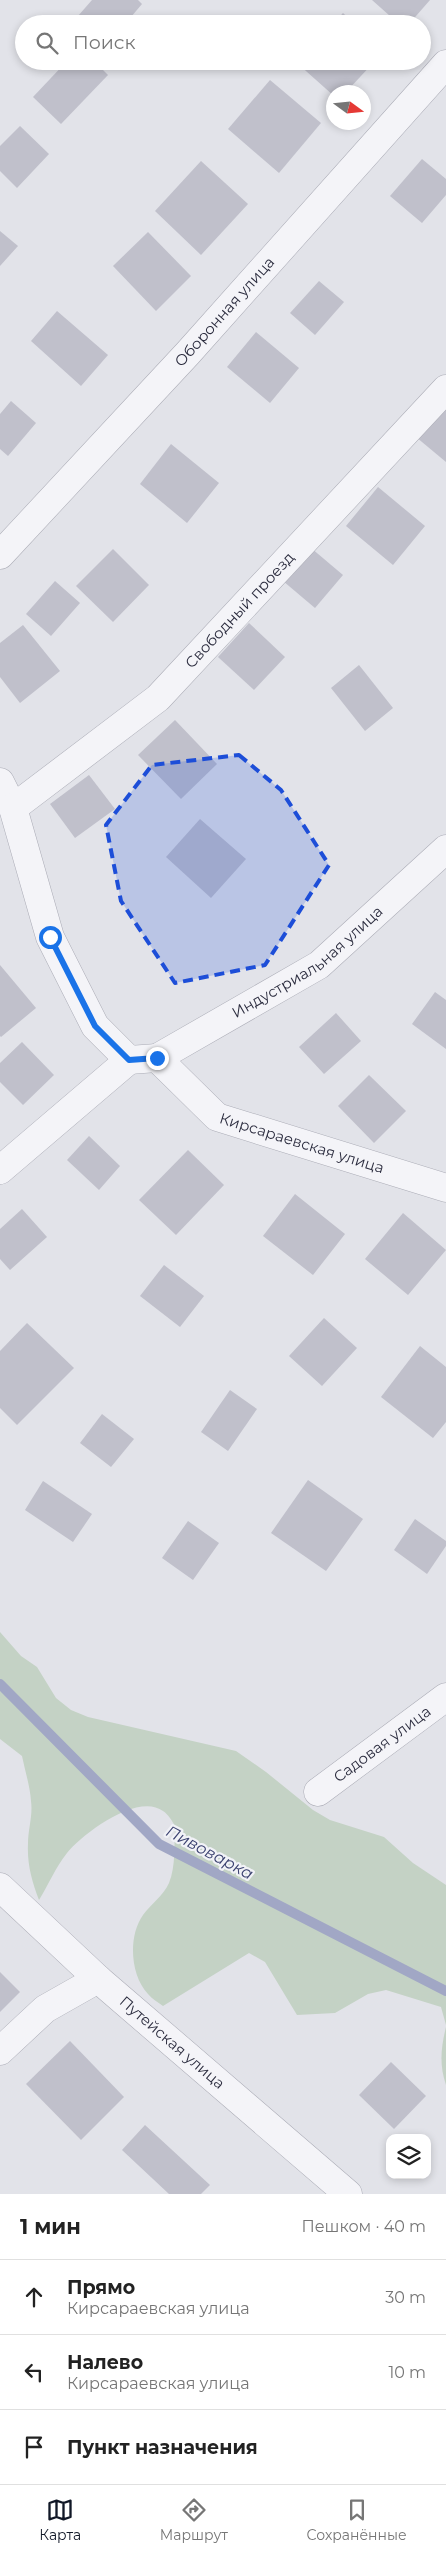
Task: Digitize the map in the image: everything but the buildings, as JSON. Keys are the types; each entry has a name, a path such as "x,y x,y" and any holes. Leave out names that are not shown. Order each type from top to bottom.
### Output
{"street":[{"name":"Оборонная улица","path":"0,555 188,354 446,64"},
{"name":"Свободный проезд","path":"13,808 158,698 446,389"},
{"path":"0,782 13,808 50,937 95,1026 129,1060"},
{"name":"Индустриальная улица","path":"157,1058 319,965 446,849"},
{"path":"0,1170 129,1060 157,1058"},
{"name":"Кирсараевская улица","path":"157,1058 217,1117 446,1188"},
{"name":"Садовая улица","path":"318,1792 446,1697"},
{"name":"Путейская улица","path":"0,1887 98,1979 348,2194"},
{"path":"0,2051 45,2009 98,1979"}],"highlighted area":[{"path":"239,755 281,790 329,865 265,965 175,983 121,901 106,825 152,765"}],"green space":[{"path":"0,1632 21,1656 37,1667 56,1698 71,1710 88,1717 236,1751 266,1772 313,1810 330,1820 384,1837 413,1863 446,1885 446,2025 441,2007 386,1990 368,1994 335,2013 297,2015 265,1962 249,1953 163,2006 153,1999 142,1986 138,1977 133,1955 133,1944 138,1924 143,1915 164,1892 169,1883 174,1862 175,1826 165,1812 152,1807 140,1807 126,1811 97,1826 67,1853 39,1900 32,1880 28,1859 31,1807 30,1790 22,1756 0,1739"},
{"path":"446,2027 446,2085 442,2070 442,2056"}],"waterway":[{"name":"Пивоварка","path":"0,1684 159,1844 446,1991"}],"route":[{"path":"50,937 95,1026 129,1060 157,1058"}]}
